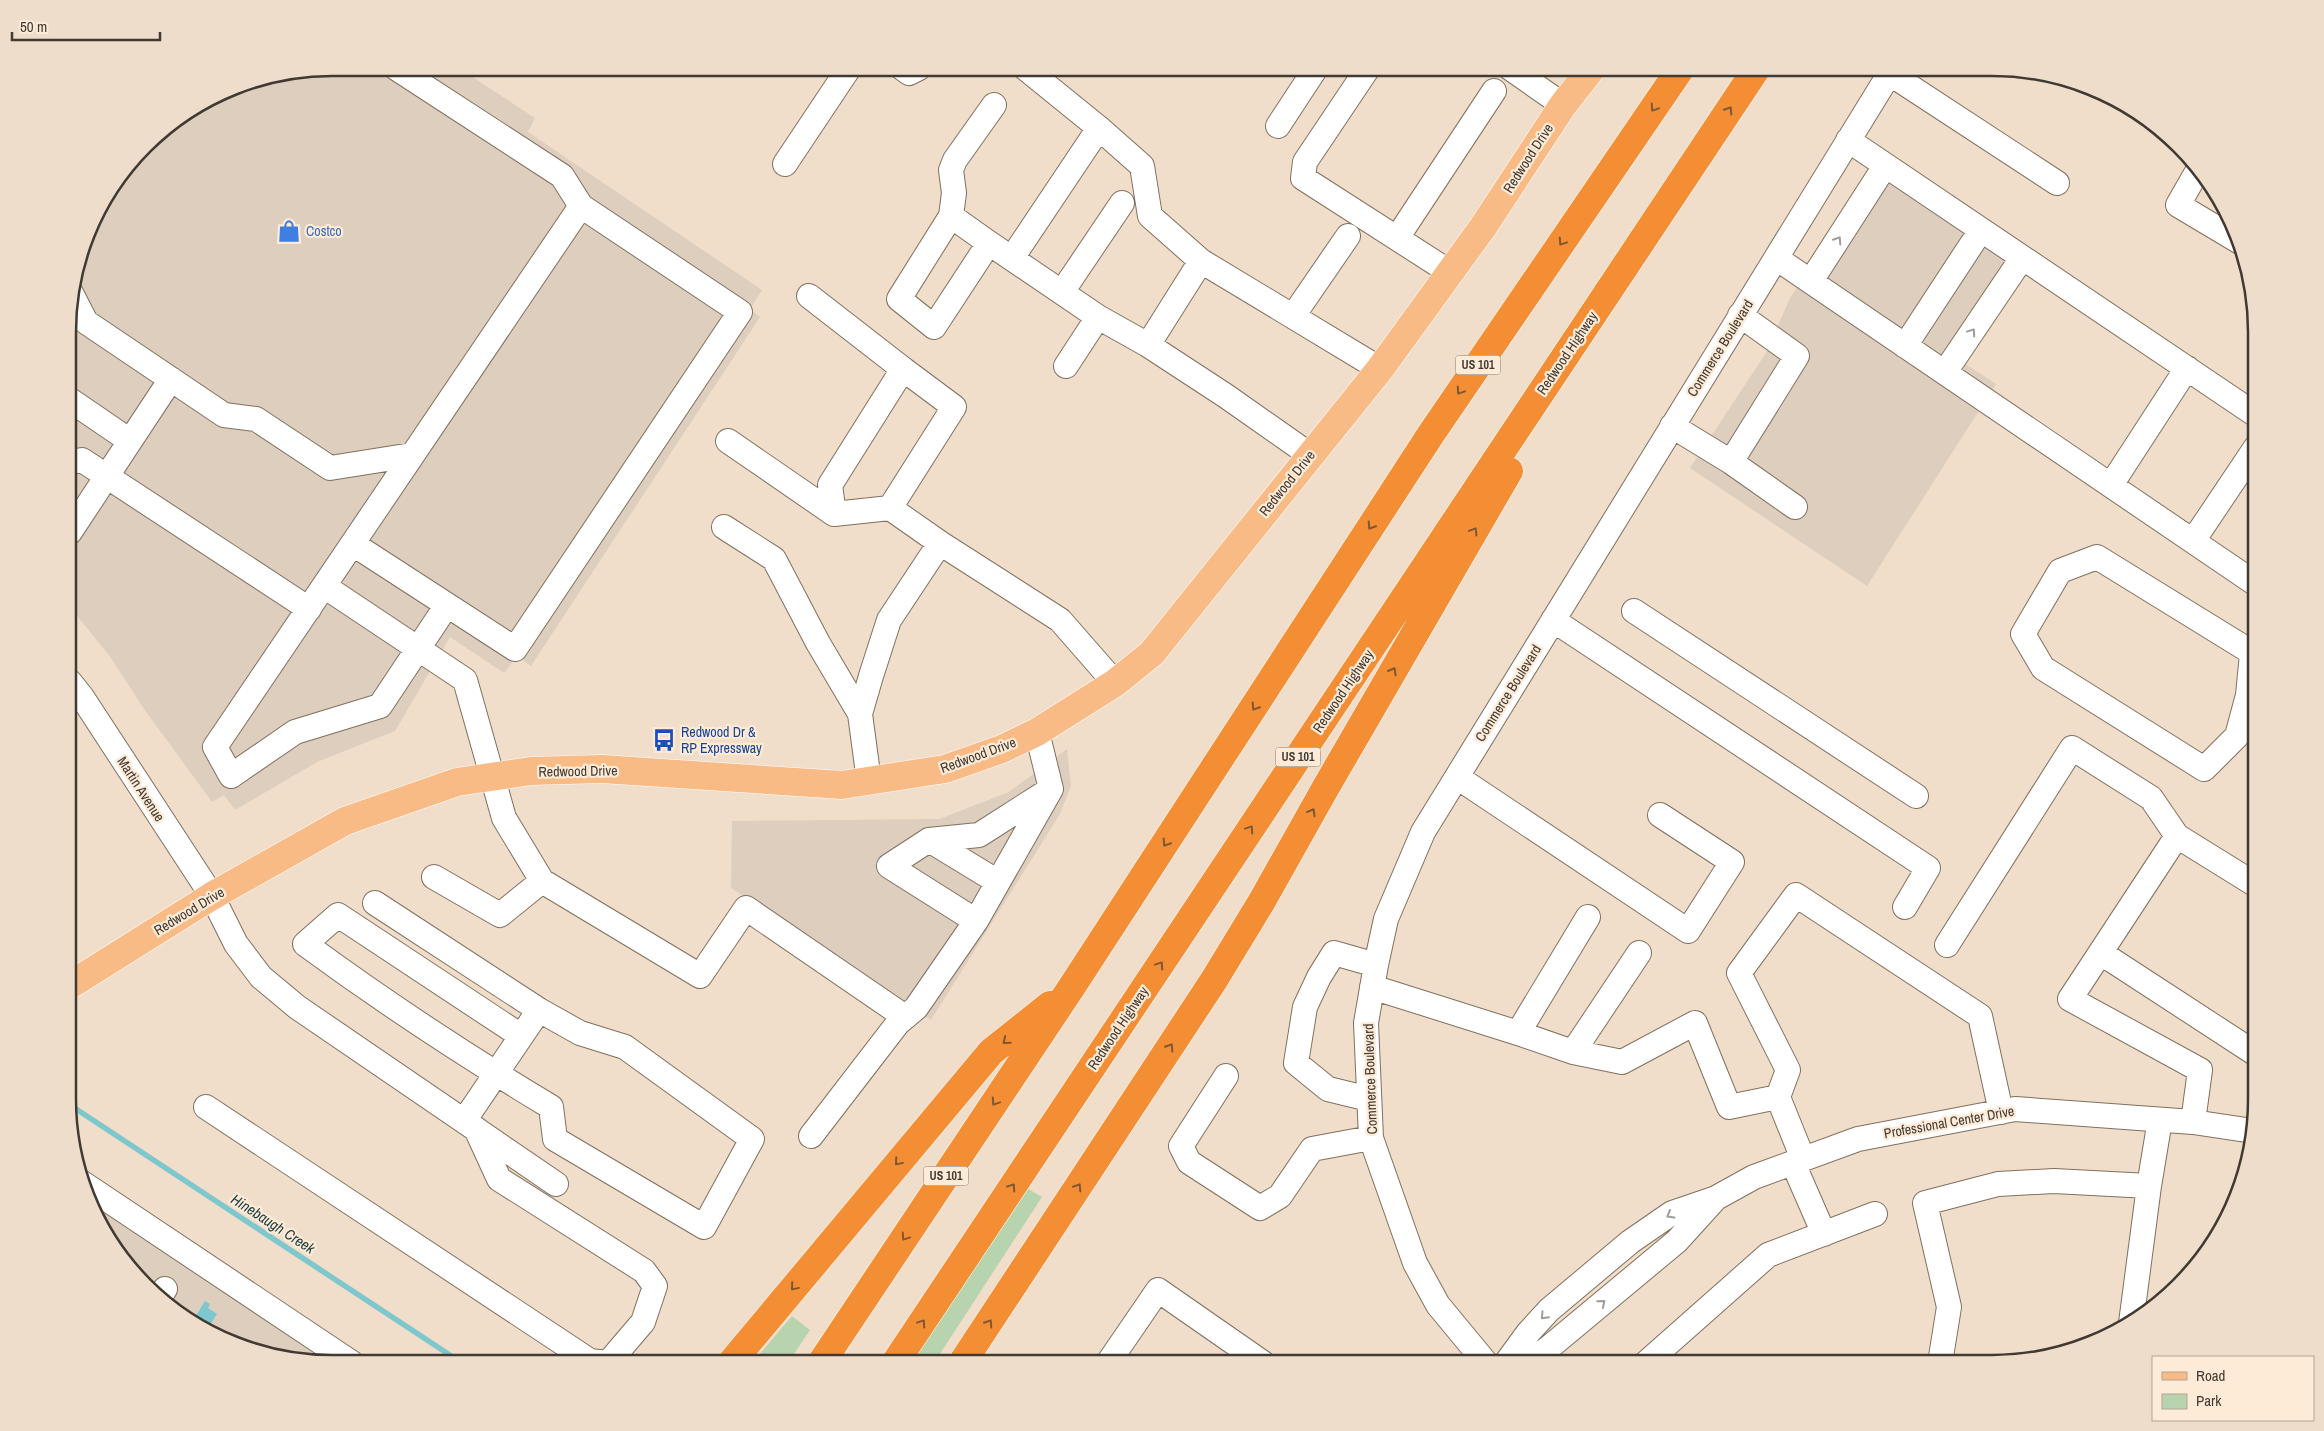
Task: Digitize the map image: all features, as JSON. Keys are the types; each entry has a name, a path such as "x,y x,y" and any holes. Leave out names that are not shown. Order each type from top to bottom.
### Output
{"highway":[{"name":"US 101","path":"826,1355 1071,988 1431,434 1676,76"},
{"name":"Redwood Highway","path":"900,1355 1752,76"},
{"path":"967,1355 1214,980 1262,900 1470,537 1702,151"},
{"path":"738,1355 991,1052 1071,988"}],"main road":[{"name":"Redwood Drive","path":"76,981 212,896 345,821 457,782 531,771 602,769 842,785 946,769 1002,749 1037,732 1115,683 1152,653 1380,369 1451,273 1563,105 1586,76"}],"street":[{"path":"353,544 515,649 740,312 581,206 562,176 408,76"},
{"path":"785,164 845,76"},
{"path":"1035,76 1142,166 1150,216 1201,261 1380,369"},
{"path":"1278,126 1311,76"},
{"path":"1363,76 1305,162 1303,178 1451,273"},
{"path":"1521,76 1563,105"},
{"name":"Commerce Boulevard","path":"1479,1355 1438,1305 1415,1263 1371,1138 1366,1023 1386,919 1423,832 1887,76"},
{"path":"1900,76 2057,183"},
{"path":"1397,238 1494,91"},
{"path":"989,243 934,327 899,300 951,216 954,193 951,170 955,160 994,105"},
{"path":"1012,258 1099,128"},
{"path":"1848,140 2248,410"},
{"path":"1811,281 1886,166"},
{"path":"2195,176 2178,205 2228,235"},
{"path":"1062,292 1122,203"},
{"path":"447,605 380,706 295,732 231,776 215,747 581,206"},
{"path":"951,216 1098,317 1148,345 1310,455"},
{"path":"1905,346 1981,230"},
{"path":"1294,316 1348,236"},
{"path":"1776,258 2248,579"},
{"path":"1945,372 2022,258"},
{"path":"1148,345 1201,261"},
{"path":"809,296 954,407 890,508"},
{"path":"78,306 86,322 224,415 256,419 330,468 412,456"},
{"path":"1731,462 1797,356 1740,315"},
{"path":"1066,366 1098,317"},
{"path":"2111,485 2186,368"},
{"path":"834,514 830,485 903,369"},
{"path":"76,523 171,379"},
{"path":"76,404 130,441"},
{"path":"1672,426 1731,462 1795,507"},
{"path":"728,441 834,514 890,508 940,543 1060,620 1115,683"},
{"path":"2193,541 2248,459"},
{"path":"76,461 82,460 108,476 309,609"},
{"path":"724,527 774,559 818,643 860,714 869,781"},
{"path":"860,714 889,620 940,543"},
{"path":"2248,651 2097,558 2060,571 2023,634 2044,668 2204,769 2237,736 2248,695"},
{"path":"324,586 465,680 504,818 542,881 700,976 746,908 906,1017"},
{"path":"1634,611 1916,796"},
{"path":"1553,620 1928,868 1905,907"},
{"name":"Martin Avenue","path":"76,690 212,896 236,944 261,977 297,1007 556,1184"},
{"path":"811,1136 898,1023 916,1008 976,921 1051,789 1037,732"},
{"path":"1947,945 2072,748 2151,798 2177,836 2248,881"},
{"path":"1457,777 1688,931 1732,862 1660,815"},
{"path":"976,921 890,866 929,840 979,835 1051,789"},
{"path":"2177,836 2070,999 2200,1070 2193,1122"},
{"path":"929,840 998,882"},
{"path":"434,877 500,915 542,881"},
{"path":"1824,1234 1778,1097 1788,1070 1739,973 1796,895 1980,1016 2001,1112"},
{"path":"374,903 539,1010 580,1033 626,1047 752,1139 704,1226 555,1138 551,1107 496,1074 366,989 304,944 338,915 521,1036"},
{"path":"1518,1033 1588,917"},
{"path":"1573,1052 1639,953"},
{"path":"2101,953 2248,1049"},
{"path":"1369,1099 1328,1088 1296,1063 1305,1007 1318,978 1334,954 1374,976 1518,1033 1573,1052 1622,1062 1695,1023 1729,1107 1778,1097"},
{"path":"539,1010 496,1074 470,1125 500,1179 644,1271 655,1286 643,1322 615,1355"},
{"path":"1226,1076 1181,1146 1189,1162 1260,1208 1280,1196 1312,1149 1371,1138"},
{"path":"206,1108 581,1355"},
{"name":"Professional Center Drive","path":"1512,1355 1528,1333 1549,1310 1630,1242 1672,1213 1716,1198 1754,1177 1858,1139 2015,1109 2193,1122 2246,1130"},
{"path":"2132,1313 2149,1186 2160,1120"},
{"path":"1941,1355 1948,1307 1925,1203 1998,1184 2054,1181 2149,1186"},
{"path":"94,1190 339,1355"},
{"name":"Professional Center Drive","path":"1537,1355 1546,1350 1677,1241 1716,1198"},
{"path":"1655,1355 1768,1255 1875,1214"},
{"path":"1113,1355 1158,1290 1251,1355"}],"shaded area":[{"path":"332,76 471,76 535,118 528,132 762,290 750,309 760,317 531,666 517,656 504,673 450,637 395,731 317,762 235,810 224,795 212,802 144,709 111,658 76,614 76,332 78,299 85,266 96,234 119,190 151,151 176,129 204,111 250,90 299,78"},
{"path":"1881,157 2030,259 1961,361 1996,384 1867,586 1690,468 1766,353 1790,298"},
{"path":"1067,749 1071,786 1060,814 931,1020 731,888 732,821 939,819 1009,792"},
{"path":"94,1193 320,1354 282,1350 250,1341 219,1328 176,1302 151,1280 129,1255 111,1227"}],"green space":[{"path":"1025,1187 1042,1197 939,1355 915,1355"},
{"path":"792,1316 810,1330 793,1355 759,1355"}],"water":[{"path":"205,1301 210,1304 208,1308 217,1314 211,1324 196,1315"}],"waterway":[{"name":"Hinebaugh Creek","path":"77,1109 450,1355"}],"place":[{"name":"Costco","path":"289,231"},
{"name":"Redwood Dr & RP Expressway","path":"664,740"}]}
